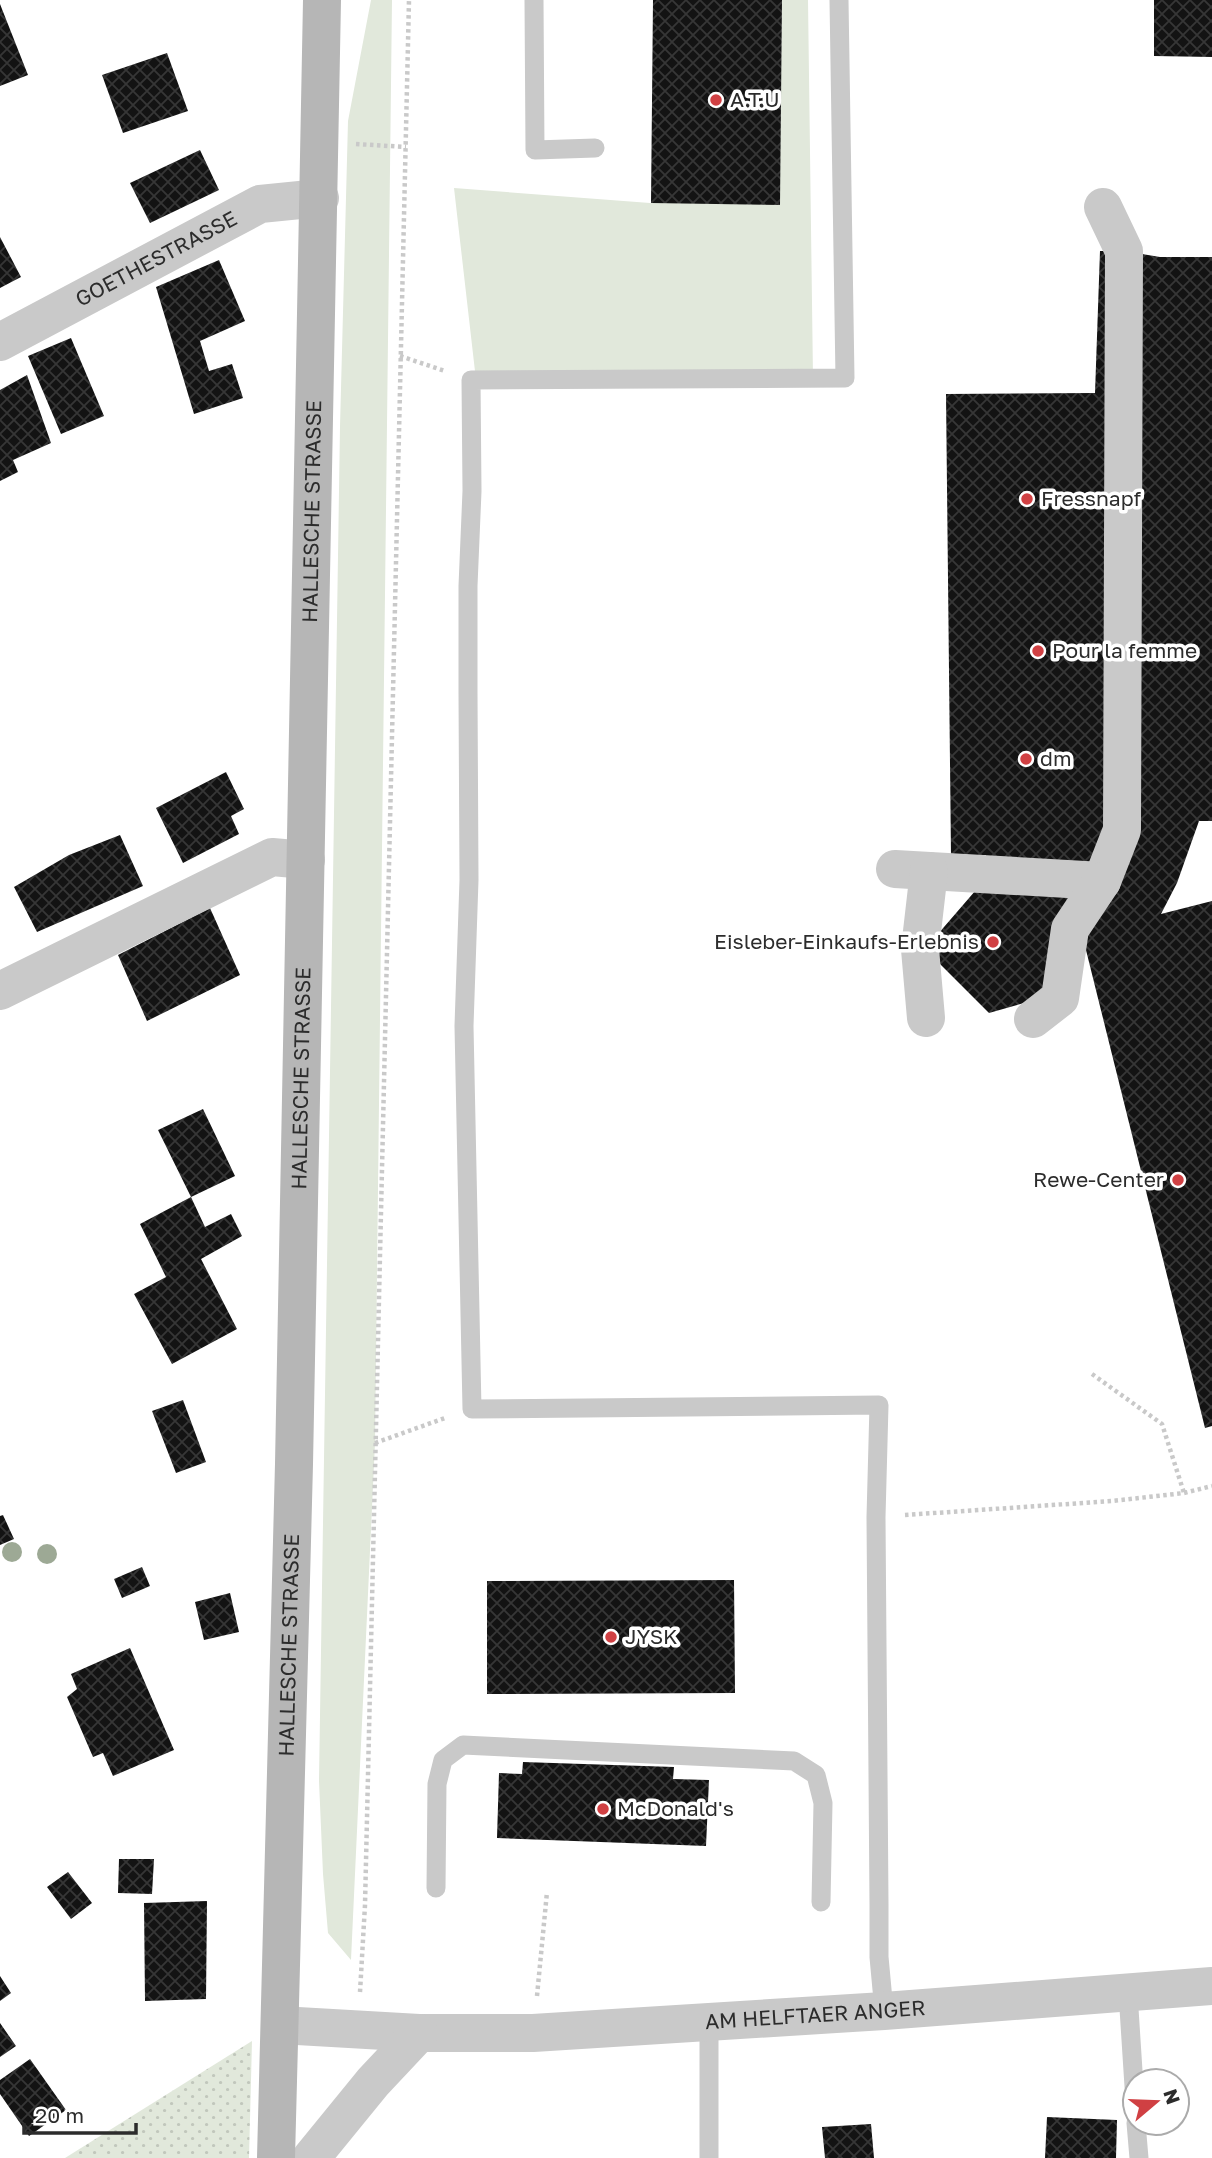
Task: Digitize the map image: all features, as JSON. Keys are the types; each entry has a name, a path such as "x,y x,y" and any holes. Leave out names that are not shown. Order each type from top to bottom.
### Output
{"main road":[{"name":"HALLESCHE STRASSE","path":"276,2158 306,860 322,0"}],"street":[{"name":"GOETHESTRASSE","path":"0,342 260,204 320,198"},
{"path":"1033,1019 1060,998 1070,929 1102,881 1122,830 1124,251 1103,207"},
{"path":"0,992 272,857 306,860"},
{"path":"926,1018 912,870 1102,881"},
{"name":"AM HELFTAER ANGER","path":"280,2025 419,2033 533,2033 884,2011 1212,1986"},
{"path":"311,2158 373,2082 419,2033"}],"lane":[{"path":"534,0 536,150 594,148"},
{"path":"839,0 845,378 471,380 472,491 468,586 469,880 464,1026 472,1409 878,1405 876,1517 879,1957 884,2011"},
{"path":"436,1888 437,1784 443,1760 464,1745 794,1762 816,1775 823,1803 821,1902"},
{"path":"1128,1993 1133,2067"},
{"path":"709,2022 709,2158"},
{"path":"1137,2137 1139,2158"}],"path":[{"path":"358,2029 365,1905 409,0"},
{"path":"320,143 406,147"},
{"path":"400,356 471,380"},
{"path":"1092,1374 1163,1424 1184,1493"},
{"path":"375,1443 446,1418"},
{"path":"876,1517 1112,1501 1184,1493 1212,1486"},
{"path":"533,2033 547,1892"}],"shaded area":[{"path":"371,0 392,0 375,1443 351,1960 328,1933 319,1781 340,427 348,121"},
{"path":"782,0 808,0 813,378 476,380 454,188 650,203 779,199"},
{"path":"252,2041 249,2158 65,2158"}],"building":[{"name":"A.T.U","path":"653,0 782,0 780,205 651,203"},
{"path":"1154,0 1212,0 1212,57 1154,56"},
{"path":"0,4 28,75 0,86"},
{"path":"167,53 188,111 123,133 102,75"},
{"path":"200,150 219,190 150,223 130,183"},
{"path":"0,237 21,277 0,288"},
{"path":"1100,251 1124,251 1160,257 1212,257 1212,821 1199,821 1177,883 1161,914 1212,901 1212,1426 1205,1428 1082,934 1049,996 989,1013 925,949 982,883 986,855 951,855 946,394 1095,393"},
{"path":"219,260 245,321 200,341 209,371 232,364 243,398 194,414 156,287"},
{"path":"71,338 104,416 61,434 28,356"},
{"path":"27,375 51,443 13,460 18,472 0,481 0,390"},
{"path":"226,772 244,809 231,816 239,834 183,863 156,808"},
{"path":"120,835 143,886 37,932 14,887 69,855"},
{"path":"210,908 240,975 147,1021 118,955"},
{"path":"203,1109 235,1176 191,1197 158,1130"},
{"path":"191,1197 205,1227 231,1214 242,1236 201,1259 237,1329 172,1364 134,1294 166,1277 140,1224"},
{"path":"183,1400 206,1462 176,1473 152,1411"},
{"path":"3,1515 14,1539 0,1545 0,1516"},
{"path":"142,1567 150,1586 122,1598 114,1579"},
{"name":"JYSK","path":"734,1580 735,1693 487,1694 487,1581"},
{"path":"230,1593 239,1632 204,1640 195,1602"},
{"path":"130,1648 174,1750 113,1776 103,1753 93,1757 67,1697 77,1689 71,1674"},
{"name":"McDonald's","path":"523,1762 674,1767 673,1779 709,1780 706,1846 497,1838 499,1773 522,1774"},
{"path":"119,1859 154,1859 152,1894 118,1893"},
{"path":"68,1872 92,1903 71,1919 47,1887"},
{"path":"207,1901 206,1999 145,2001 144,1903"},
{"path":"0,1976 11,1993 0,2001"},
{"path":"0,2023 16,2046 0,2057"},
{"path":"30,2059 66,2110 29,2136 0,2094 0,2080"},
{"path":"1047,2117 1117,2120 1116,2158 1045,2158"},
{"path":"871,2124 874,2158 825,2158 822,2127"}],"place":[{"name":"A.T.U","path":"716,100"},
{"name":"Fressnapf","path":"1027,499"},
{"name":"Pour la femme","path":"1038,651"},
{"name":"dm","path":"1026,759"},
{"name":"Eisleber-Einkaufs-Erlebnis","path":"993,942"},
{"name":"Rewe-Center","path":"1178,1180"},
{"name":"JYSK","path":"611,1637"},
{"name":"McDonald's","path":"603,1809"}]}
